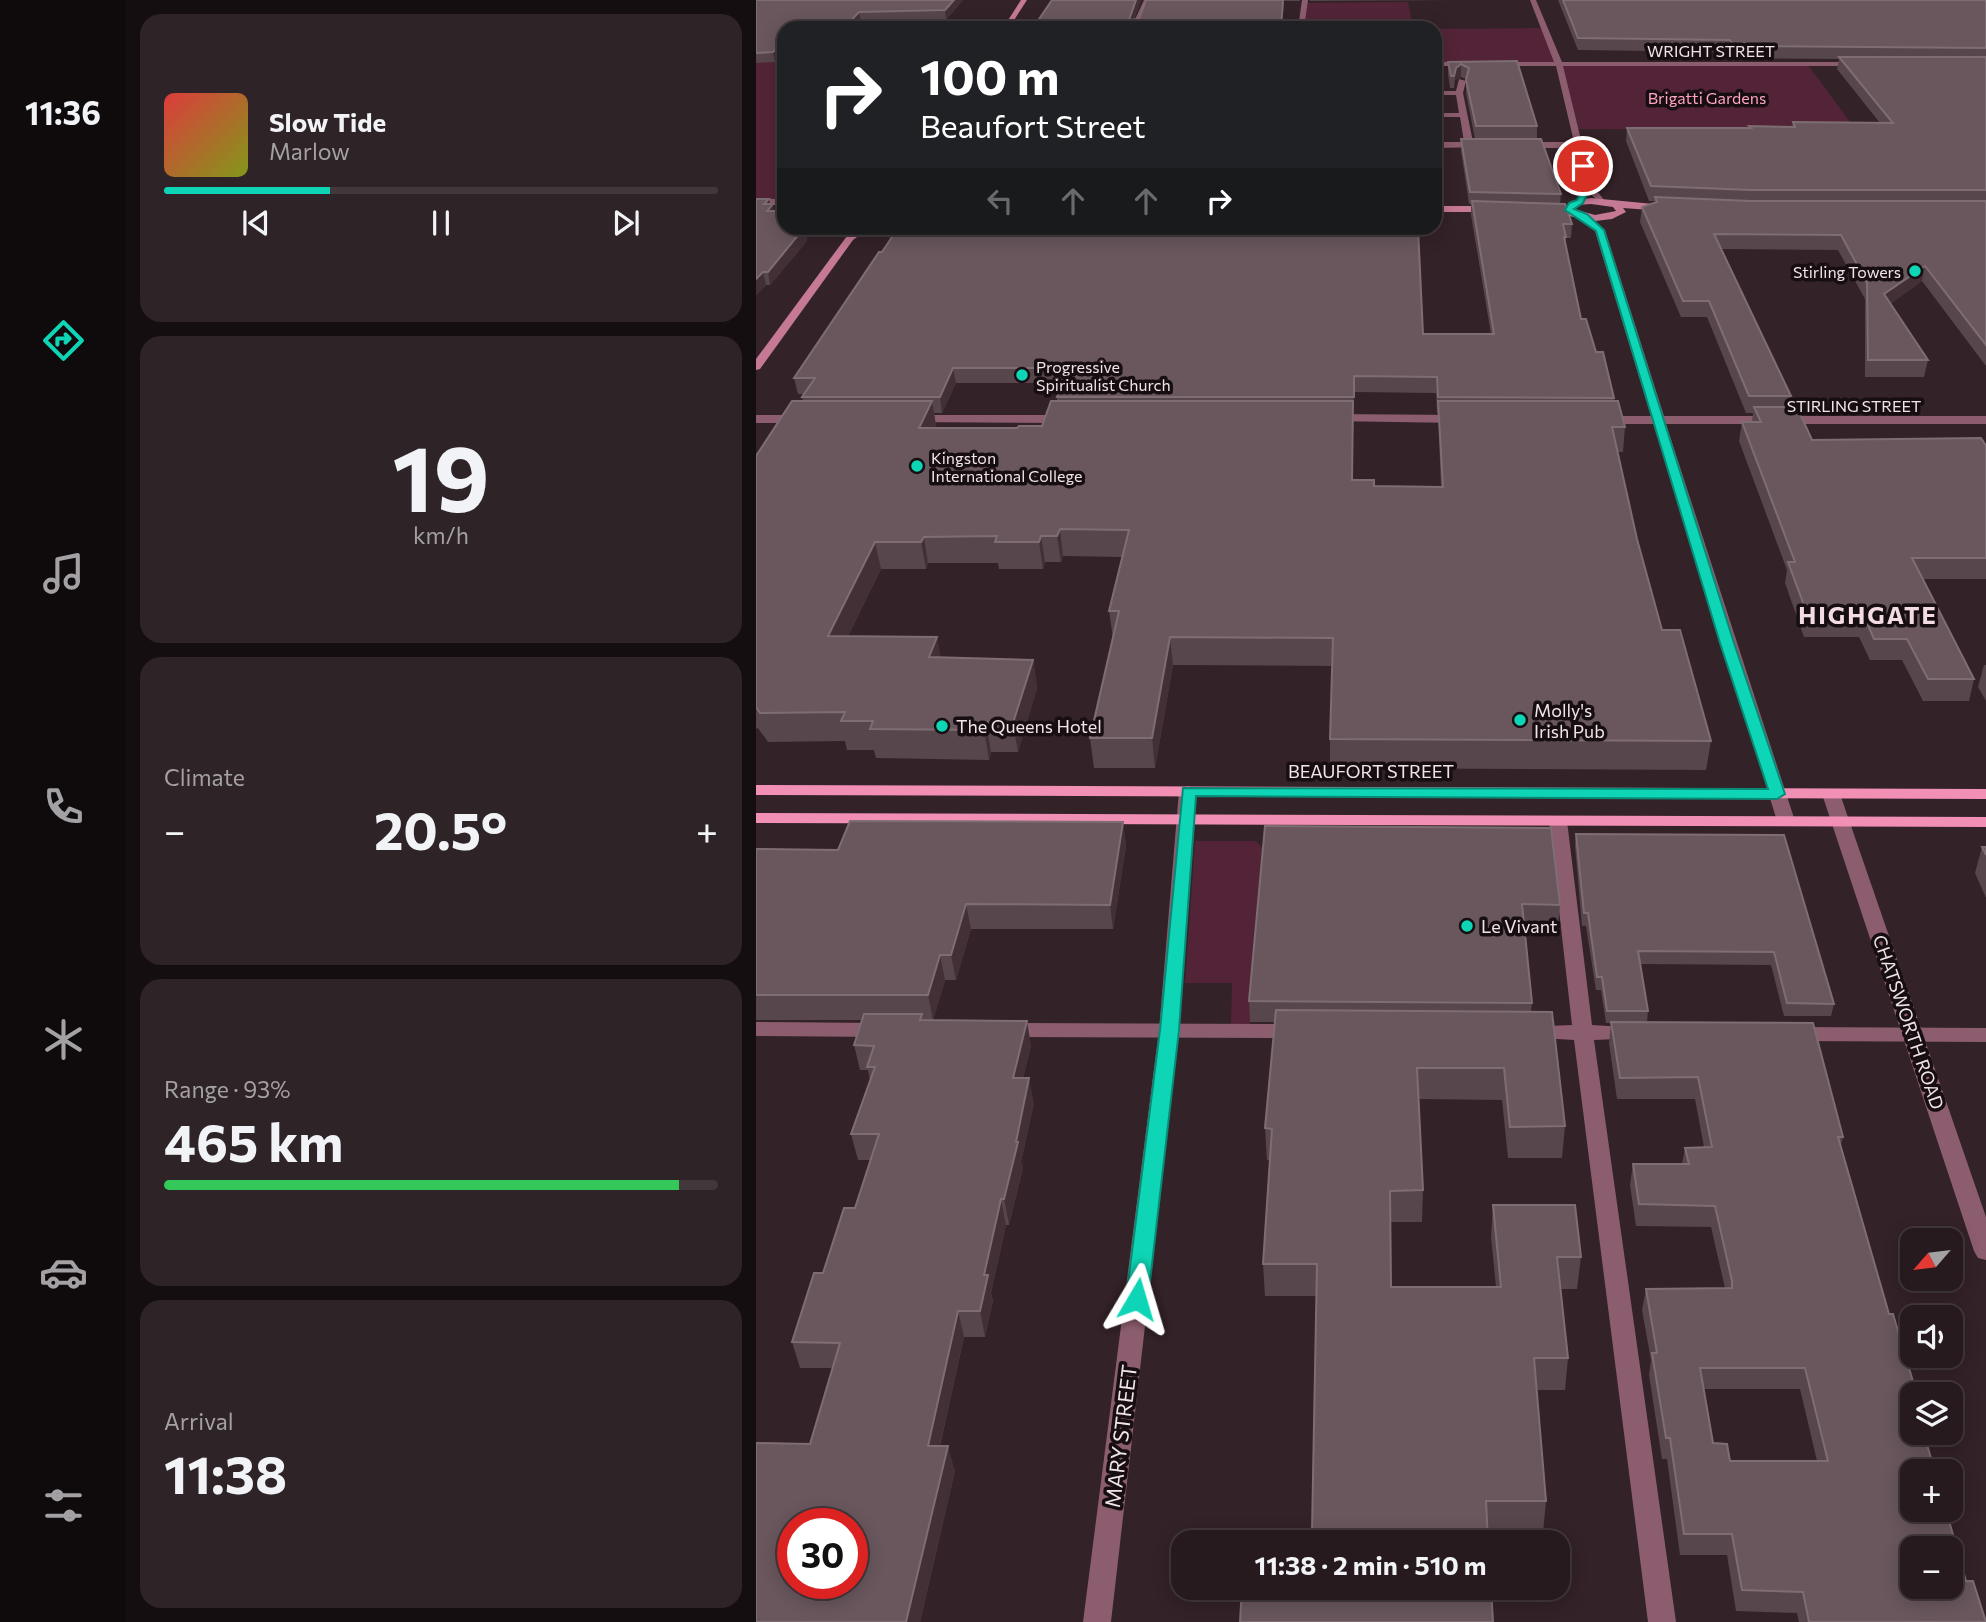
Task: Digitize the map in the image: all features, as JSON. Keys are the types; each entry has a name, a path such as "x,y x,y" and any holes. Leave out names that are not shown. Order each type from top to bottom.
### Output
{"main road":[{"name":"BEAUFORT STREET","path":"756,790 1986,794"},
{"path":"756,818 1986,822"}],"street":[{"path":"1010,21 1024,0"},
{"path":"1137,21 1147,0"},
{"path":"1302,21 1305,0"},
{"path":"1533,0 1559,64 1588,185 1600,201 1616,211"},
{"name":"WRIGHT STREET","path":"1442,64 1870,64"},
{"path":"1462,81 1459,93 1469,145"},
{"path":"1442,93 1459,93"},
{"path":"1442,115 1462,115"},
{"path":"1442,145 1496,145"},
{"path":"1510,145 1578,145"},
{"path":"1575,206 1588,185"},
{"path":"1575,206 1600,201"},
{"path":"756,202 777,202"},
{"path":"1575,206 1600,230 1727,643 1786,821"},
{"path":"1584,216 1653,208 1680,209"},
{"path":"1442,209 1501,209"},
{"path":"1600,230 1616,211"},
{"path":"756,367 850,235"},
{"path":"1316,418 1471,419"},
{"path":"756,419 818,419"},
{"path":"902,419 1084,419"},
{"name":"STIRLING STREET","path":"1592,420 1986,420"},
{"name":"MARY STREET","path":"1097,1622 1170,1030 1188,791"},
{"name":"CHATSWORTH ROAD","path":"1831,794 1986,1251"},
{"path":"1558,821 1583,1032 1662,1622"},
{"path":"756,1029 893,1030"},
{"path":"990,1030 1322,1031"},
{"path":"1514,1032 1652,1033"},
{"path":"1775,1033 1986,1035"}],"green space":[{"path":"1408,2 1412,21 1302,21 1304,3"},
{"path":"756,24 777,24 777,202 756,202"},
{"path":"1545,28 1559,64 1442,64 1442,29"},
{"name":"Brigatti Gardens","path":"1559,64 1808,65 1856,130 1574,129"},
{"path":"1195,841 1256,841 1265,851 1250,1024 1231,1024 1232,983 1185,983"}],"building":[{"path":"756,0 954,0 945,10 859,12 851,21 777,21 777,48 773,52 756,53"},
{"path":"1052,0 1136,0 1129,20 1139,19 1146,0 1283,0 1282,21 1038,21"},
{"path":"1563,0 1986,0 1986,48 1734,46 1730,40 1578,38"},
{"path":"1839,57 1986,57 1986,190 1751,190 1651,186 1627,128 1795,127 1793,122 1893,123"},
{"path":"1517,61 1537,126 1476,126 1466,80 1469,68 1461,64 1456,68 1454,76 1451,76 1448,62"},
{"path":"1461,139 1541,139 1561,194 1470,192"},
{"path":"1655,197 1751,201 1986,201 1986,345 1925,266 1884,294 1928,360 1868,360 1867,283 1841,235 1714,234 1791,396 1749,396 1709,301 1683,301 1642,207 1657,202"},
{"path":"756,199 769,199 764,204 773,204 767,211 777,211 777,235 798,235 768,272 763,272 756,279"},
{"path":"1472,201 1565,204 1572,224 1563,224 1564,237 1581,319 1586,319 1596,352 1603,352 1614,398 1438,397 1437,377 1354,376 1354,397 1057,397 1068,368 953,368 940,397 802,397 815,378 794,378 893,235 1418,235 1423,334 1494,334"},
{"path":"792,401 932,401 919,428 1017,428 1042,426 1051,401 1353,401 1352,480 1374,480 1374,486 1443,487 1438,401 1618,401 1625,427 1612,427 1637,539 1662,630 1680,630 1711,741 1330,739 1333,638 1170,637 1152,738 1090,738 1119,611 1109,611 1129,530 1060,529 1057,536 1041,536 1039,542 995,542 997,536 924,537 921,542 875,542 828,636 937,637 929,657 1033,660 1013,723 986,722 984,730 870,729 873,721 841,721 845,712 760,713 756,707 756,456"},
{"path":"1754,407 1797,407 1812,440 1981,438 1986,446 1986,558 1912,558 1974,679 1928,679 1907,639 1874,639 1864,616 1808,616 1788,562 1795,562 1742,422 1761,422"},
{"path":"850,821 1123,822 1110,905 966,904 951,955 940,955 928,995 756,995 756,849 838,850"},
{"path":"1265,826 1551,828 1560,905 1522,904 1532,1003 1249,1001"},
{"path":"1576,834 1784,835 1834,1004 1787,1003 1774,952 1638,951 1648,1011 1607,1011 1602,977 1597,977 1588,913 1584,913"},
{"path":"1276,1010 1552,1012 1565,1126 1510,1127 1504,1068 1417,1068 1423,1190 1390,1191 1391,1287 1501,1287 1493,1205 1575,1205 1581,1257 1557,1257 1568,1358 1534,1358 1546,1501 1486,1501 1487,1530 1312,1530 1317,1264 1263,1264 1272,1129 1265,1128"},
{"path":"864,1014 922,1014 920,1020 1027,1021 1013,1078 1029,1078 1018,1142 1004,1199 1001,1199 984,1275 988,1275 980,1311 958,1311 928,1446 948,1446 906,1622 756,1622 756,1443 810,1444 840,1343 792,1342 814,1273 823,1273 844,1208 855,1208 879,1134 851,1134 875,1067 867,1067 874,1046 854,1045"},
{"path":"1611,1022 1813,1023 1843,1137 1838,1137 1889,1314 1893,1314 1900,1338 1900,1368 1909,1368 1913,1382 1900,1382 1900,1445 1927,1445 1931,1459 1900,1459 1900,1522 1949,1522 1953,1536 1900,1536 1900,1599 1963,1599 1963,1570 1966,1581 1973,1581 1986,1622 1809,1622 1803,1592 1742,1590 1732,1534 1684,1534 1670,1438 1666,1438 1652,1353 1657,1353 1646,1289 1732,1288 1732,1281 1715,1206 1639,1204 1633,1164 1689,1164 1685,1148 1712,1147 1698,1077 1620,1078","holes":["1700,1368 1805,1368 1828,1461 1730,1461 1727,1444 1713,1443"]},
{"path":"1241,1600 1492,1600 1493,1622 1240,1622"}],"place":[{"name":"Stirling Towers","path":"1915,271"},
{"name":"Progressive Spiritualist Church","path":"1022,375"},
{"name":"Kingston International College","path":"917,466"},
{"name":"Molly's Irish Pub","path":"1520,720"},
{"name":"The Queens Hotel","path":"942,726"},
{"name":"Le Vivant","path":"1467,926"}],"district":[{"name":"HIGHGATE","path":"1868,614"}],"route":[{"path":"1137,1299 1170,1030 1188,791 1777,794 1727,643 1600,230 1584,216 1569,210 1574,203 1580,202 1588,185 1583,166"}]}
